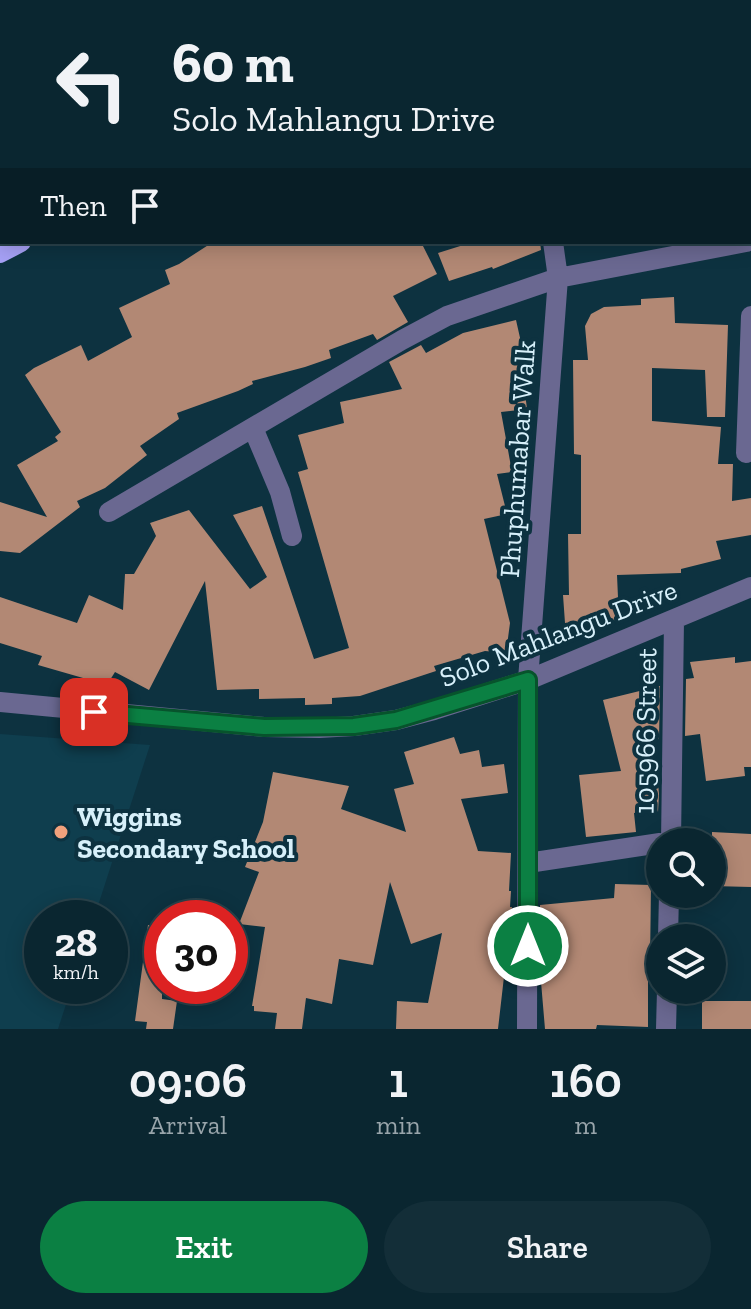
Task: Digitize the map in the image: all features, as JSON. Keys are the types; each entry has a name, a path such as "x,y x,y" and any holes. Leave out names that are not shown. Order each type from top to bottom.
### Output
{"street":[{"name":"Phuphumabar Walk","path":"528,680 558,278 553,244"},
{"path":"109,512 447,316 558,278 734,244"},
{"path":"746,453 751,316"},
{"path":"253,428 280,492 292,536"},
{"name":"Solo Mahlangu Drive","path":"0,702 264,727 331,728 396,720 528,680 751,587"},
{"name":"105966 Street","path":"667,828 674,620"},
{"path":"527,1029 528,680"},
{"path":"528,863 646,845"},
{"path":"666,1029 667,1004"}],"shaded area":[{"name":"Wiggins Secondary School","path":"0,734 150,745 100,900 24,900 24,1004 66,1004 58,1029 0,1029"}],"building":[{"path":"210,244 422,244 437,274 393,296 408,322 377,340 373,334 329,350 331,358 252,381 253,384 238,391 177,413 179,419 140,446 147,455 105,488 77,501 80,507 20,553 0,551 0,502 47,517 17,465 58,441 55,437 61,432 25,375 81,345 88,361 132,337 119,308 170,284 165,270"},
{"path":"467,244 540,244 541,250 493,269 449,281 438,253"},
{"path":"674,297 675,323 728,325 725,417 707,417 705,370 652,368 652,421 721,427 718,464 733,464 732,501 751,498 751,535 716,541 721,559 681,569 681,573 617,575 619,620 565,623 563,595 569,595 568,534 581,534 581,455 574,454 573,360 588,360 585,326 591,314 604,307 641,305 641,299"},
{"path":"516,320 525,360 521,361 527,409 501,412 512,472 497,474 507,514 484,519 510,623 506,653 485,651 434,666 436,671 360,696 332,698 332,704 305,705 305,698 259,699 259,689 217,690 205,581 149,690 115,672 105,688 90,680 38,665 42,656 0,643 0,597 77,623 89,595 123,610 125,574 134,574 156,536 150,523 189,510 250,589 267,577 233,515 262,506 314,659 349,648 298,472 308,469 298,435 344,423 340,402 402,389 389,362 421,345 426,353 463,333"},
{"path":"735,657 735,663 751,661 751,767 744,767 745,776 706,781 700,734 685,736 686,679 694,678 690,662"},
{"path":"660,686 659,739 654,740 658,812 652,799 652,811 634,813 636,832 586,837 579,775 621,771 603,700"},
{"path":"454,737 460,754 479,750 482,767 504,764 508,793 461,799 478,851 511,853 509,891 512,907 498,1029 396,1029 397,1001 428,1003 442,933 411,944 390,882 373,965 339,959 332,1004 306,998 302,1029 275,1029 277,1013 254,1011 252,1006 265,927 248,925 248,901 259,872 245,867 263,822 273,772 349,786 341,809 406,832 394,789 414,784 404,752"},
{"path":"726,833 751,834 751,887 726,886"},
{"path":"615,884 646,885 646,908 651,908 650,924 646,924 648,1027 597,1025 596,1029 545,1029 540,970 540,905 614,898"},
{"path":"144,955 144,1004 177,1004 173,1029 146,1029 147,1022 135,1021"},
{"path":"751,1001 751,1029 702,1029 702,1004"}],"place":[{"name":"Wiggins Secondary School","path":"61,832"}],"route":[{"path":"94,712 264,727 354,726 434,710 528,680 528,946"}]}
